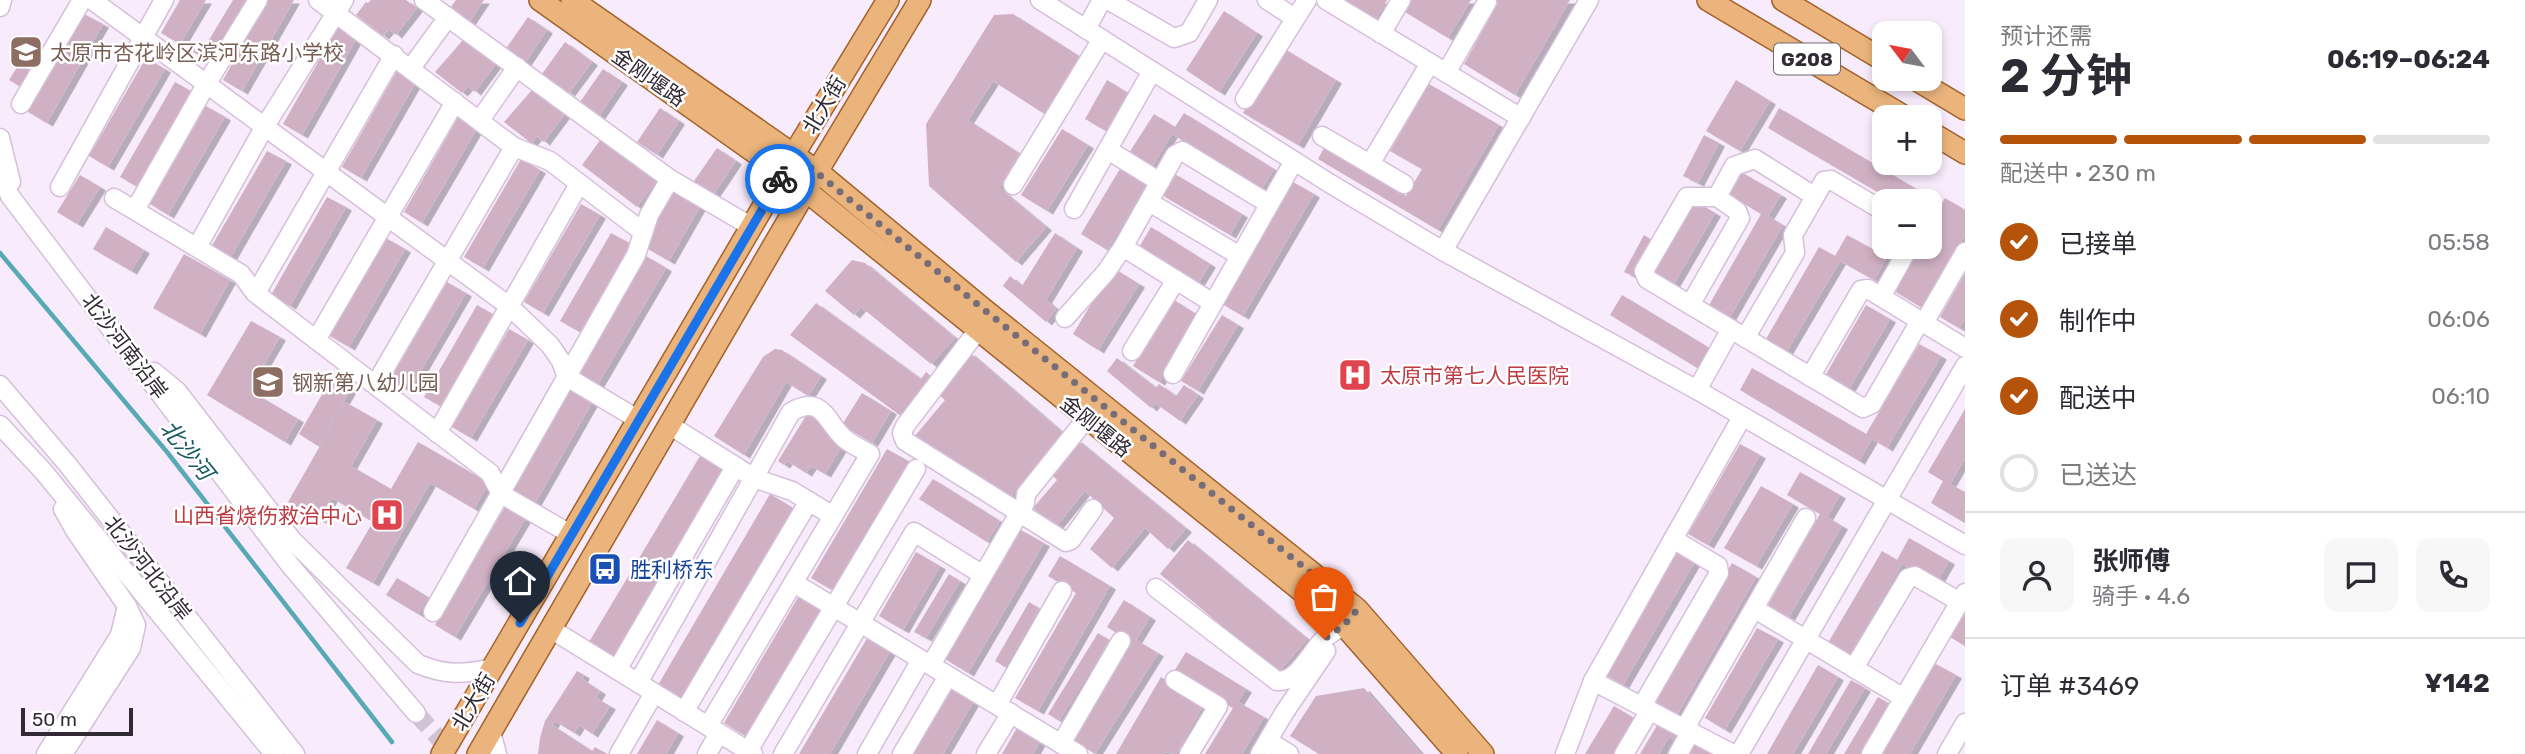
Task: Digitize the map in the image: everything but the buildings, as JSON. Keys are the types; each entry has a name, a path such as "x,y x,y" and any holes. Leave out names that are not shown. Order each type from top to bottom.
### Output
{"main road":[{"name":"金刚堰路","path":"540,0 789,163 978,330 1093,410"},
{"path":"572,0 789,163"},
{"name":"北大街","path":"442,754 789,163 888,0"},
{"name":"北大街","path":"478,754 920,0"},
{"name":"G208","path":"1708,0 1885,105"},
{"name":"G208","path":"1783,0 1872,53"},
{"path":"1935,91 1965,109"},
{"path":"1942,139 1965,153"},
{"path":"812,181 1350,617 1483,754"},
{"path":"1350,617 1457,754"}],"street":[{"path":"0,7 2,0"},
{"path":"22,104 82,0"},
{"path":"92,0 509,306 550,345 567,377 639,420"},
{"path":"60,187 164,0"},
{"path":"135,211 207,82 258,0"},
{"path":"318,0 339,6 394,55 514,147 550,161 643,232"},
{"path":"424,0 670,178 752,227"},
{"path":"1040,0 1294,161 1443,251 1697,390 1965,545"},
{"path":"1086,29 1102,0"},
{"path":"1108,0 1174,38 1189,33 1208,0"},
{"path":"1267,0 1295,18"},
{"path":"1245,99 1307,0"},
{"path":"1326,0 1521,118"},
{"path":"1381,34 1401,0"},
{"path":"1443,251 1589,0"},
{"path":"1370,164 1486,2"},
{"path":"197,247 265,126 339,6"},
{"path":"411,68 447,17"},
{"path":"1013,185 1102,39"},
{"path":"256,293 394,55"},
{"path":"480,120 517,67"},
{"path":"1074,209 1152,71"},
{"path":"316,340 455,102"},
{"path":"1322,136 1404,184"},
{"path":"0,138 16,203"},
{"path":"375,385 514,147"},
{"path":"1108,150 1160,182"},
{"path":"1065,318 1106,272 1124,247 1175,155 1182,151 1269,204"},
{"path":"1717,197 1734,166 1755,159 1814,196"},
{"path":"1173,374 1294,161"},
{"name":"北沙河南沿岸","path":"0,171 10,196 290,565 416,713"},
{"path":"433,612 636,255 649,215 670,178"},
{"path":"1697,390 1795,253 1793,235 1824,181 1831,180 1872,204"},
{"path":"437,433 579,184"},
{"path":"1690,305 1740,218 1737,211 1717,197 1688,197 1644,271 1647,279 1690,305 1738,334 1863,408 1872,404 1965,252"},
{"path":"114,198 240,274 256,293 490,473 501,494 572,535"},
{"path":"1149,202 1240,256"},
{"path":"1124,247 1213,303"},
{"path":"1881,297 1902,259"},
{"path":"1132,351 1176,280"},
{"path":"1810,377 1861,290 1868,289 1965,348"},
{"path":"978,330 902,433 905,441 1066,542 1071,540 1093,509"},
{"path":"127,349 177,391 293,541 418,664 436,671 463,674 494,668"},
{"path":"1593,681 1739,753 1965,366"},
{"name":"北沙河北沿岸","path":"0,385 68,466 295,754"},
{"path":"638,683 791,412 807,405 816,407 845,439 870,454 713,729 707,754"},
{"path":"867,754 983,575 1027,494 1093,410"},
{"path":"1565,754 1593,681 1742,416"},
{"path":"0,425 43,471 274,754"},
{"path":"671,426 754,478 792,491 833,516"},
{"path":"617,670 735,467"},
{"path":"551,629 751,752 916,469"},
{"path":"43,471 76,532 127,606 136,625 131,649 63,754"},
{"path":"684,712 809,501"},
{"path":"1678,754 1688,730 1806,518"},
{"path":"703,522 723,534"},
{"path":"783,754 914,532 983,575"},
{"path":"1624,754 1719,573 1717,566 1672,539"},
{"path":"1854,668 1908,578 1915,576 1963,598 1871,754"},
{"path":"794,583 1078,754"},
{"path":"1156,588 1277,681 1283,682 1291,678 1324,639 1350,617"},
{"path":"986,754 1004,709 1062,591"},
{"path":"46,754 120,635 127,606"},
{"path":"1755,609 1904,698"},
{"path":"1289,754 1264,747 1350,617"},
{"path":"1061,744 1122,641"},
{"path":"902,754 948,676"},
{"path":"1175,680 1217,706 1189,754"},
{"path":"619,754 654,693"},
{"path":"1947,754 1965,723"},
{"path":"491,732 497,754"}],"waterway":[{"name":"北沙河","path":"0,253 167,452 392,742"}],"tunnel":[{"path":"416,713 453,754"}],"way so far":[{"path":"780,179 794,154 1357,610 1344,625 1324,639"}],"place":[{"name":"太原市杏花岭区滨河东路小学校","path":"26,52"},
{"name":"太原市第七人民医院","path":"1355,375"},
{"name":"钢新第八幼儿园","path":"268,382"},
{"name":"山西省烧伤救治中心","path":"387,515"},
{"name":"胜利桥东","path":"605,569"}],"route":[{"path":"520,623 780,179"}]}
